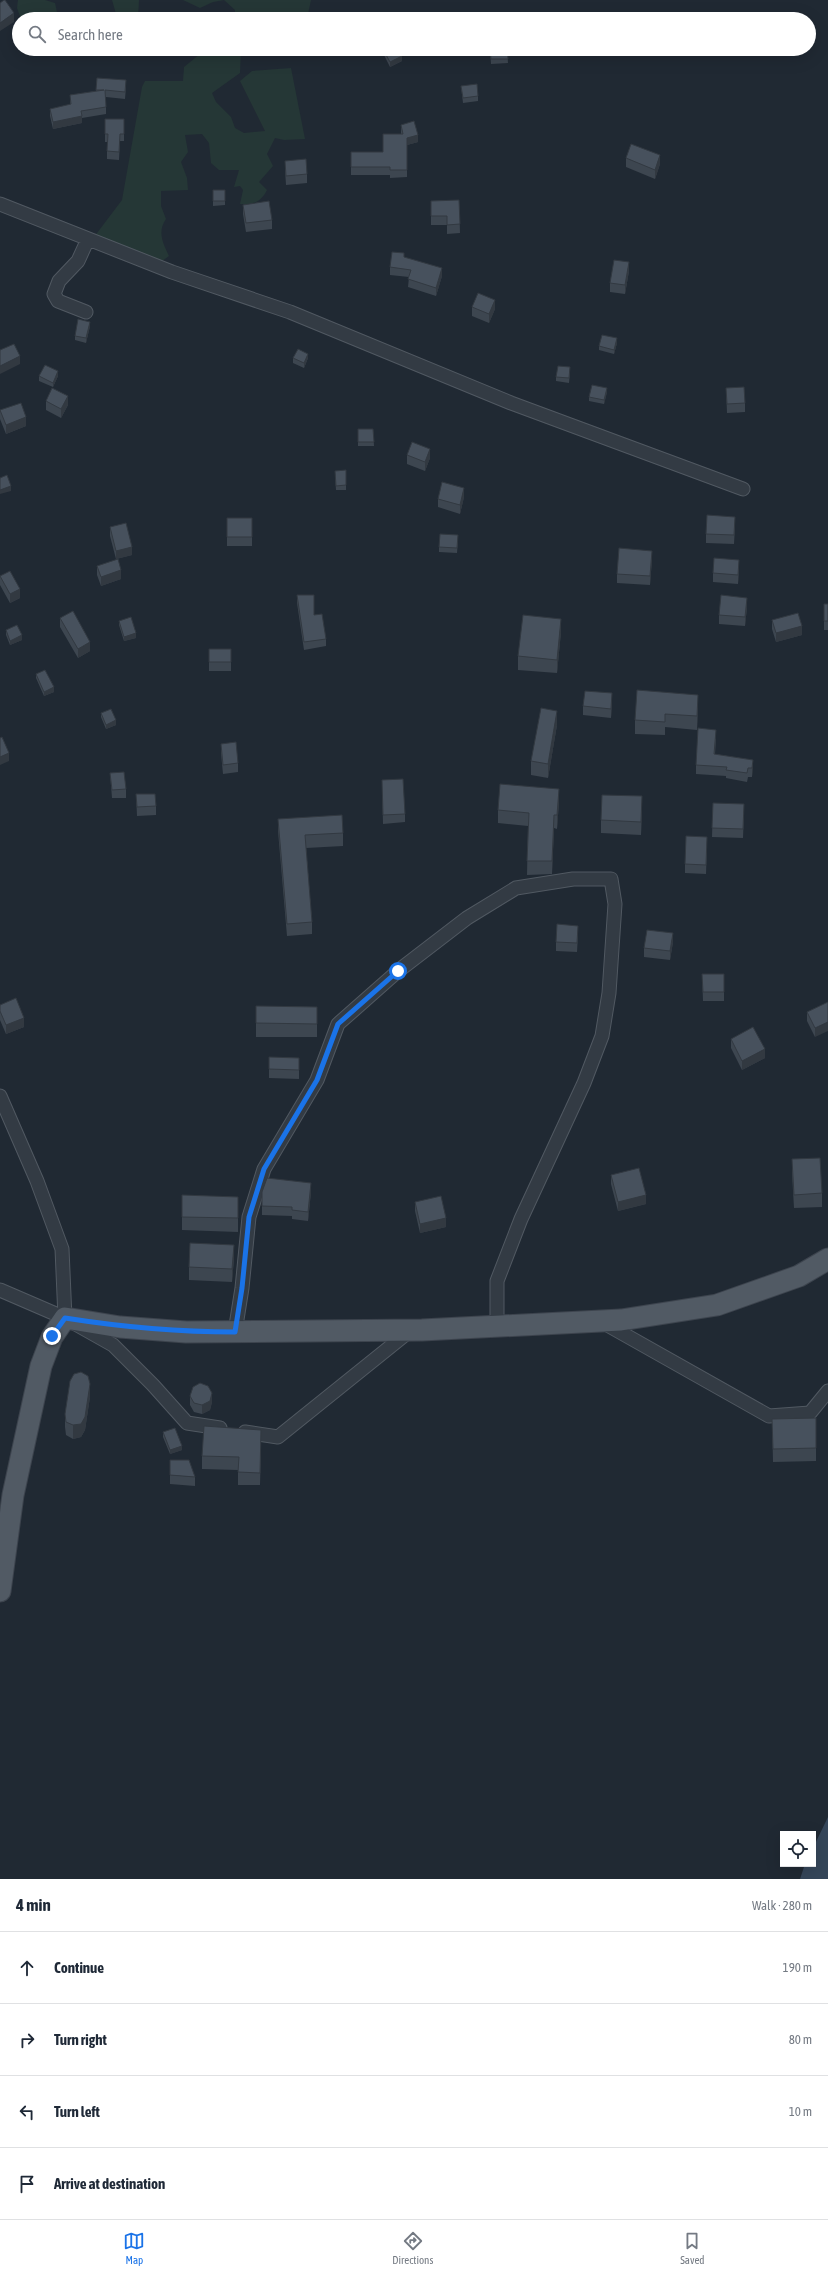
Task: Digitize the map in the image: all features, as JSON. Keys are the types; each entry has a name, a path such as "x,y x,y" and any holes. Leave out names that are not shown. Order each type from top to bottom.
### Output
{"main road":[{"path":"0,1591 13,1495 41,1366 52,1336 65,1318 135,1328 186,1332 411,1330 622,1320 716,1305 799,1276 828,1259"}],"street":[{"path":"0,204 172,272 290,312 511,403 743,489"},
{"path":"86,312 58,301 54,294 59,281 78,261 88,239"},
{"path":"235,1332 242,1288 249,1217 264,1169 317,1080 338,1024 398,971 467,918 516,888 573,879 611,879 615,904 609,993 602,1036 584,1083 520,1219 497,1281 497,1326"},
{"path":"0,1096 37,1182 62,1250 65,1318"},
{"path":"0,1290 65,1318 113,1346 153,1385 187,1423 278,1437 411,1330"},
{"path":"600,1321 769,1416 810,1414 828,1391"}],"shaded area":[{"path":"18,0 45,0 55,3 57,12 18,12 17,8"},
{"path":"112,0 139,0 138,12 115,12"},
{"path":"183,0 224,0 213,2 200,8"},
{"path":"224,0 311,0 308,12 235,12 235,10"},
{"path":"197,56 241,56 240,73 212,93 216,102 231,117 235,128 244,133 265,131 240,81 252,71 291,68 305,139 284,140 275,138 267,154 273,166 259,182 267,190 265,194 256,202 240,204 243,190 240,186 234,187 239,170 219,170 211,163 209,143 202,134 185,135 188,152 181,162 187,178 188,190 161,191 161,206 166,219 161,233 169,256 158,264 94,237 122,200 142,87 145,81 183,81 184,67"}],"water":[{"path":"828,1817 828,1879 800,1879 804,1867 816,1867 816,1842"}],"building":[{"path":"5,0 13,12 0,23 0,3"},
{"path":"387,56 402,56 390,62"},
{"path":"491,56 508,56 508,59 491,59"},
{"path":"97,78 126,80 125,92 105,90 106,107 81,111 82,116 53,122 50,109 71,104 70,95 104,90 96,90"},
{"path":"477,84 478,96 463,98 461,86"},
{"path":"105,119 124,119 124,134 120,134 119,152 107,151 108,134 105,134"},
{"path":"414,121 418,135 407,138 407,170 390,170 390,167 351,167 351,152 383,152 383,134 403,134 401,125"},
{"path":"631,144 660,155 655,170 626,158"},
{"path":"306,159 307,174 286,176 285,161"},
{"path":"213,190 225,190 225,201 213,201"},
{"path":"459,200 460,224 447,225 447,216 431,216 431,201"},
{"path":"269,201 272,220 246,223 243,205"},
{"path":"392,252 404,253 404,257 442,268 436,288 408,279 411,270 390,267"},
{"path":"614,260 629,262 625,285 610,283"},
{"path":"478,293 495,300 489,314 472,307"},
{"path":"78,319 90,322 86,338 75,336"},
{"path":"602,335 617,338 614,350 599,346"},
{"path":"14,344 20,356 0,366 0,350"},
{"path":"298,349 308,354 304,363 293,358"},
{"path":"45,365 58,371 53,383 39,376"},
{"path":"558,366 570,367 569,378 556,377"},
{"path":"592,385 607,388 604,400 589,397"},
{"path":"744,387 745,403 727,404 726,388"},
{"path":"52,388 68,396 61,409 46,401"},
{"path":"21,403 26,417 6,425 0,410"},
{"path":"358,429 373,429 374,442 358,442"},
{"path":"412,442 430,449 425,462 407,455"},
{"path":"346,470 346,485 336,486 335,471"},
{"path":"7,475 11,486 0,490 0,478"},
{"path":"442,482 464,488 460,505 438,499"},
{"path":"707,515 735,517 734,535 706,534"},
{"path":"227,518 252,518 252,537 227,537"},
{"path":"126,523 132,547 116,551 110,527"},
{"path":"440,534 458,535 457,548 439,547"},
{"path":"619,548 652,551 650,576 617,574"},
{"path":"714,558 739,560 738,575 713,573"},
{"path":"118,559 121,570 101,577 97,566"},
{"path":"10,571 20,589 10,594 0,576"},
{"path":"297,595 314,595 314,615 322,614 326,639 304,642"},
{"path":"721,595 747,598 745,617 719,615"},
{"path":"824,604 828,604 828,621 824,621"},
{"path":"73,611 90,642 78,649 60,618"},
{"path":"798,613 802,626 776,633 772,620"},
{"path":"523,615 561,619 557,660 518,656"},
{"path":"131,617 136,633 124,637 119,621"},
{"path":"17,625 22,635 10,641 6,630"},
{"path":"209,649 231,649 231,662 209,662"},
{"path":"45,670 54,687 44,692 36,674"},
{"path":"637,690 698,695 697,716 665,714 665,722 635,720"},
{"path":"585,691 612,693 611,709 583,706"},
{"path":"541,708 557,711 548,764 531,761"},
{"path":"111,709 116,720 106,725 101,713"},
{"path":"698,728 716,730 714,754 753,760 752,768 748,768 747,773 726,770 727,767 696,765"},
{"path":"2,737 9,753 0,757 0,738"},
{"path":"236,742 238,763 223,765 221,744"},
{"path":"124,772 126,789 112,790 110,773"},
{"path":"403,779 405,814 383,815 382,780"},
{"path":"500,784 559,789 557,815 554,815 552,861 527,861 529,813 498,810"},
{"path":"136,794 155,794 156,806 137,807"},
{"path":"602,795 642,796 641,822 601,820"},
{"path":"713,803 744,804 743,829 712,828"},
{"path":"342,815 343,833 305,835 312,922 287,924 278,819"},
{"path":"686,836 707,837 706,865 685,864"},
{"path":"557,924 578,926 577,943 556,942"},
{"path":"647,930 673,933 670,951 644,948"},
{"path":"702,974 724,974 724,992 703,992"},
{"path":"16,998 24,1018 6,1025 0,1011 0,1005"},
{"path":"828,1002 828,1022 815,1028 807,1012"},
{"path":"256,1006 317,1007 317,1024 256,1023"},
{"path":"753,1027 765,1049 742,1061 731,1039"},
{"path":"269,1057 299,1058 299,1070 269,1069"},
{"path":"820,1158 822,1193 794,1195 792,1159"},
{"path":"639,1168 646,1195 618,1202 611,1175"},
{"path":"267,1178 311,1183 308,1212 292,1210 292,1207 262,1206 262,1192"},
{"path":"182,1195 238,1197 238,1218 182,1217"},
{"path":"441,1196 446,1218 420,1224 415,1202"},
{"path":"190,1243 234,1245 232,1269 189,1267"},
{"path":"81,1372 88,1376 90,1384 85,1417 81,1424 73,1425 66,1422 65,1414 70,1381 74,1374"},
{"path":"200,1383 208,1386 212,1393 210,1401 202,1405 194,1403 190,1396 193,1387"},
{"path":"816,1418 816,1448 773,1449 772,1419"},
{"path":"204,1426 261,1430 260,1473 238,1472 239,1457 202,1456"},
{"path":"175,1428 182,1446 170,1450 163,1432"},
{"path":"170,1460 189,1460 195,1477 170,1475"}],"route":[{"path":"52,1336 65,1318 120,1327 186,1332 235,1332 242,1288 249,1217 264,1169 317,1080 338,1024 398,971"}]}
